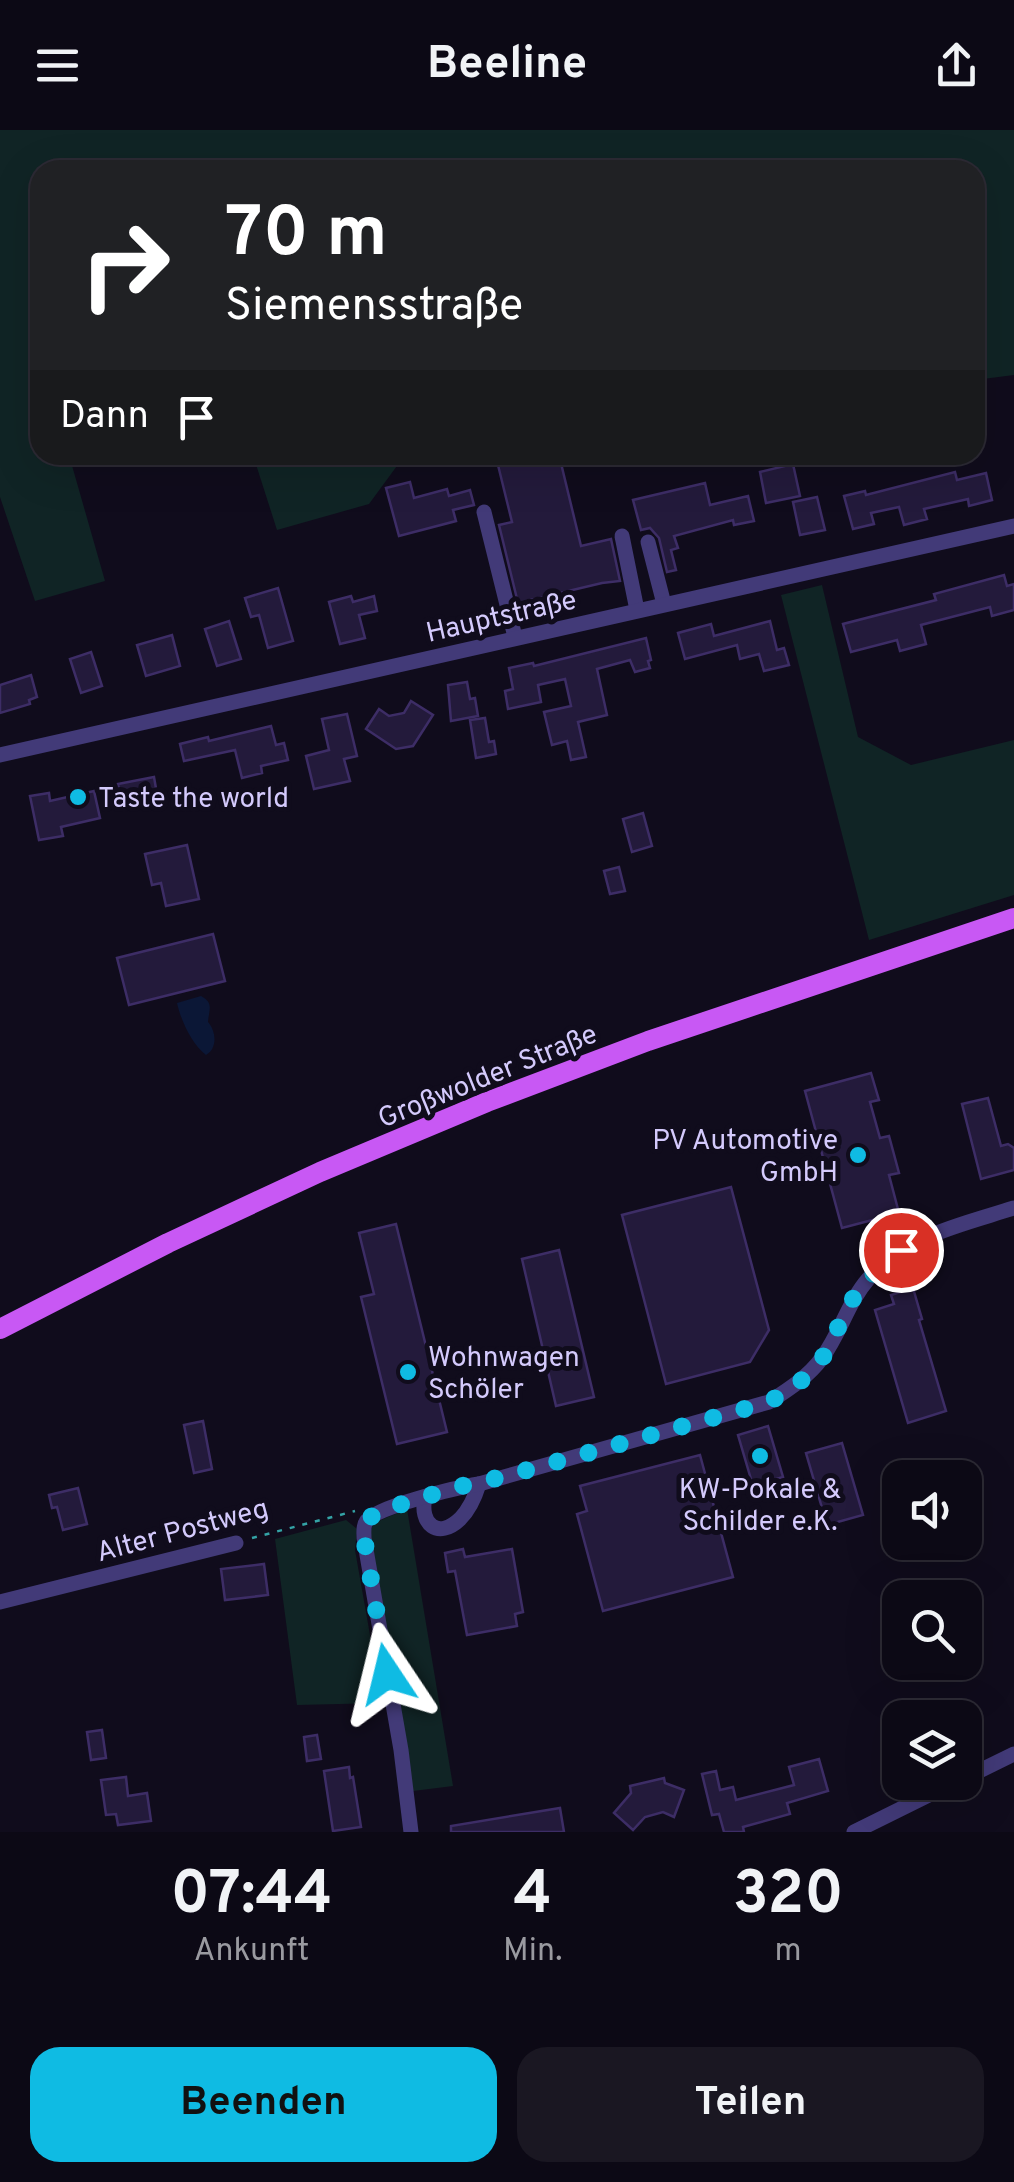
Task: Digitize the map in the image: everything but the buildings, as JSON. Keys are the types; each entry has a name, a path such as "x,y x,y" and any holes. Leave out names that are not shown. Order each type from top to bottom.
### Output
{"main road":[{"name":"Großwolder Straße","path":"0,1329 202,1227 487,1102 648,1040 1014,918"}],"street":[{"path":"484,512 515,637"},
{"name":"Hauptstraße","path":"0,754 1014,526"},
{"path":"622,536 638,610"},
{"path":"648,542 664,604"},
{"path":"411,1832 364,1538 366,1522 376,1512 457,1487 769,1402 798,1384 823,1357 852,1300 872,1275 901,1250 939,1232 1014,1208"},
{"path":"425,1497 422,1510 426,1522 435,1528 445,1528 459,1521 479,1484"},
{"name":"Alter Postweg","path":"0,1602 236,1543"},
{"path":"982,1770 1014,1754"},
{"path":"854,1832 919,1800"}],"path":[{"name":"Alter Postweg","path":"236,1543 368,1508 376,1512"}],"green space":[{"path":"0,130 1014,130 1014,375 985,379 985,160 30,160 30,465 72,465 105,581 35,601 0,497"},
{"path":"256,465 398,465 369,504 277,530"},
{"path":"822,585 858,737 911,765 1014,740 1014,895 869,940 781,595"},
{"path":"407,1509 453,1786 413,1791 369,1534 374,1523"},
{"path":"346,1520 357,1529 355,1550 382,1703 297,1705 275,1539"}],"water":[{"path":"201,996 209,1004 208,1022 214,1039 206,1055 188,1032 177,1003"}],"place":[{"name":"Taste the world","path":"78,797"},
{"name":"PV Automotive GmbH","path":"858,1155"},
{"name":"Wohnwagen Schöler","path":"408,1372"},
{"name":"KW-Pokale & Schilder e.K.","path":"760,1456"}],"route":[{"path":"387,1674 364,1538 366,1522 376,1512 769,1402 798,1384 823,1357 852,1300 872,1275 901,1250"}]}
